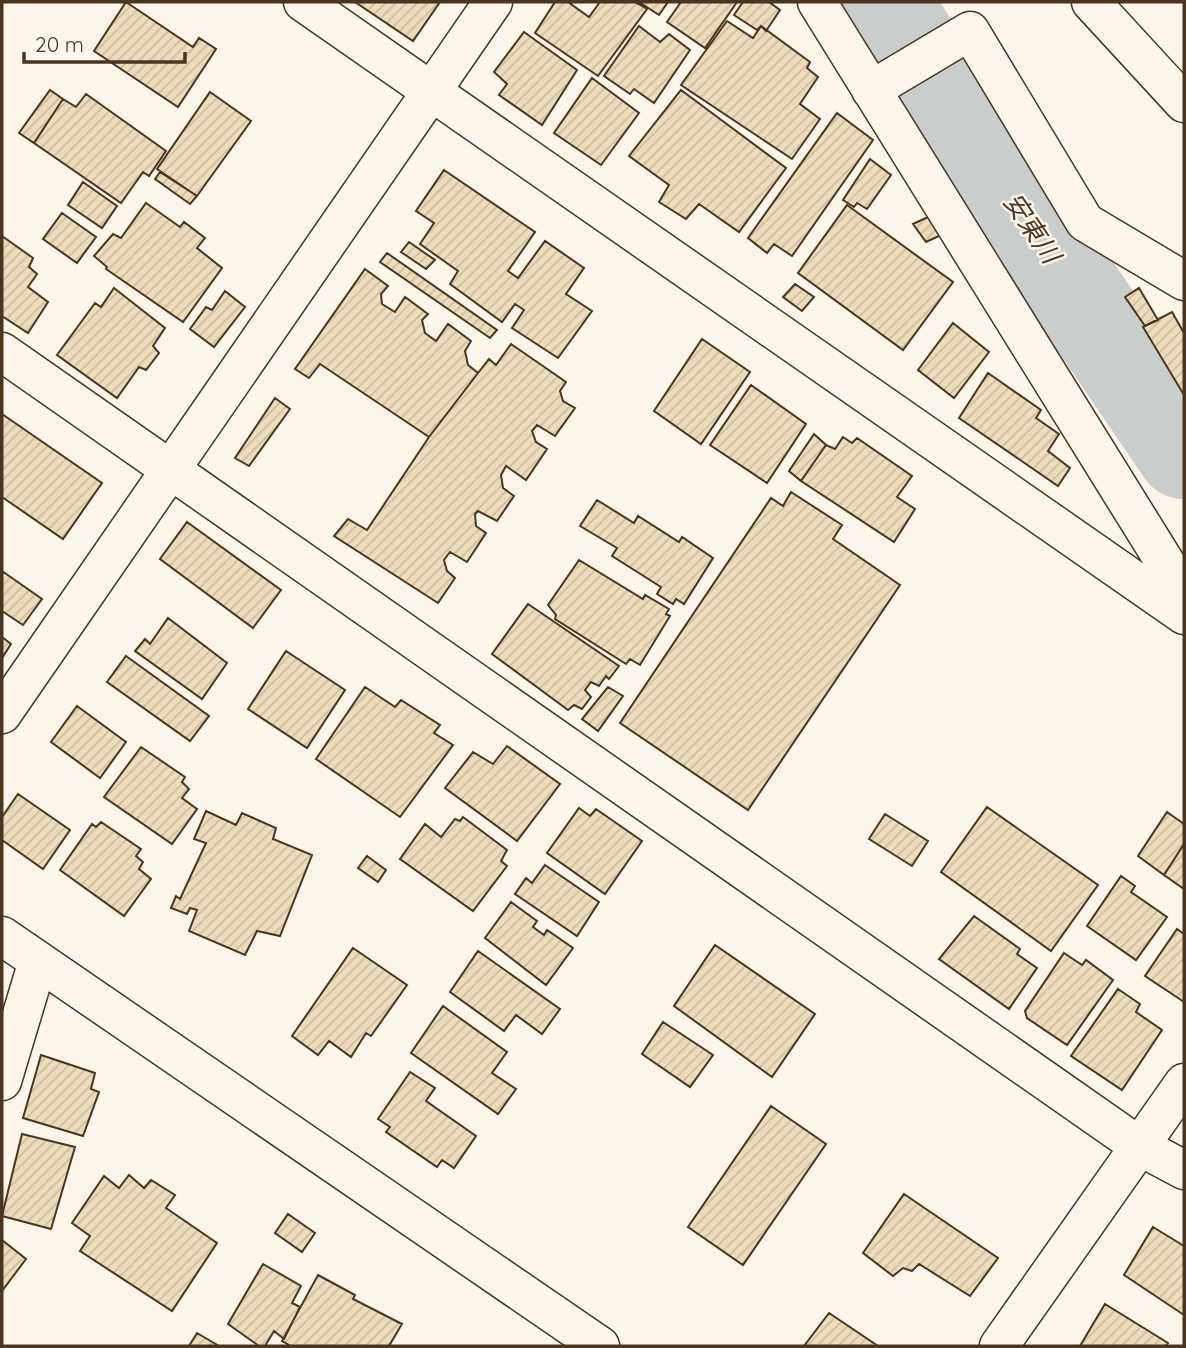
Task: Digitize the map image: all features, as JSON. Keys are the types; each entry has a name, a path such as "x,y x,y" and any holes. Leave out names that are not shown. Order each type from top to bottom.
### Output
{"street":[{"path":"303,2 1184,615"},
{"path":"2,713 493,2"},
{"path":"817,2 1184,593"},
{"path":"1091,2 1184,103"},
{"path":"871,90 970,31 1085,222 1184,281"},
{"path":"2,352 1139,1146 1184,1170"},
{"path":"2,936 600,1346"},
{"path":"2,1081 38,961"},
{"path":"999,1346 1184,1083"}],"building":[{"path":"126,2 193,47 199,38 216,49 178,107 94,51"},
{"path":"355,2 440,2 413,41"},
{"path":"555,2 568,2 589,17 600,2 635,2 647,9 598,76 535,33"},
{"path":"639,2 668,2 659,15"},
{"path":"681,2 737,2 705,48 667,22"},
{"path":"743,2 769,2 780,10 766,31 761,26 757,30 734,15"},
{"path":"727,21 753,38 761,26 810,62 807,68 818,77 800,104 820,119 792,159 681,85"},
{"path":"639,26 660,42 669,34 690,50 654,103 634,89 630,94 604,76"},
{"path":"524,32 577,70 542,125 499,95 507,84 494,72"},
{"path":"592,78 639,113 601,165 554,133"},
{"path":"50,90 63,99 34,143 19,133"},
{"path":"681,90 786,168 739,232 699,204 686,219 659,202 669,185 629,156"},
{"path":"210,92 251,121 197,196 157,169"},
{"path":"86,94 166,151 149,176 143,172 121,203 34,143 63,99 76,107"},
{"path":"837,113 873,140 792,256 774,244 767,253 748,238"},
{"path":"870,159 891,175 867,209 857,203 854,207 843,200"},
{"path":"444,170 535,232 508,271 518,278 545,241 584,268 566,294 592,311 558,358 512,328 524,310 515,304 502,322 450,284 458,271 420,244 434,223 416,211"},
{"path":"160,172 197,196 190,204 155,179"},
{"path":"83,182 117,206 102,228 68,205"},
{"path":"146,203 180,227 184,222 205,238 197,248 222,268 183,322 106,269 94,256 113,234 121,238"},
{"path":"847,205 953,282 903,350 798,273"},
{"path":"62,213 96,237 77,263 43,239"},
{"path":"928,217 941,235 926,242 913,224"},
{"path":"2,236 33,258 29,267 37,274 28,287 48,302 28,333 2,316"},
{"path":"409,242 435,260 426,269 401,252"},
{"path":"387,253 497,330 490,338 380,262"},
{"path":"365,269 388,286 381,294 382,304 395,312 405,297 428,314 422,320 425,333 436,341 448,324 471,341 465,351 468,365 478,373 429,437 320,364 309,378 295,369"},
{"path":"795,284 814,297 802,311 783,297"},
{"path":"114,288 165,328 153,346 159,353 146,370 139,367 117,398 57,355 95,303 101,307"},
{"path":"1139,288 1158,320 1145,326 1125,297"},
{"path":"225,291 245,307 214,347 190,329 206,307 212,310"},
{"path":"1172,312 1184,333 1184,395 1143,327"},
{"path":"953,323 989,352 954,398 918,370"},
{"path":"702,339 750,372 701,444 654,411"},
{"path":"511,344 566,382 560,391 563,401 575,408 555,436 537,425 532,431 536,442 547,449 526,480 506,466 501,475 503,488 514,496 497,521 478,511 475,514 476,526 486,533 467,562 450,552 444,560 447,571 455,578 438,603 334,536 348,519 367,530 429,437 478,373 489,359 496,365"},
{"path":"988,373 1041,410 1036,418 1059,434 1048,451 1070,468 1058,486 959,418"},
{"path":"751,385 806,424 767,483 710,445"},
{"path":"275,398 290,409 249,466 235,458"},
{"path":"2,414 102,483 63,539 2,497"},
{"path":"814,434 826,445 801,481 789,471"},
{"path":"843,437 852,443 857,438 912,476 897,497 915,509 894,542 801,481 826,445 835,449"},
{"path":"791,492 842,525 833,539 900,585 748,810 620,723 771,498 783,506"},
{"path":"597,500 634,523 638,516 679,542 682,537 713,558 684,604 676,599 673,604 657,594 661,587 612,556 617,548 580,526"},
{"path":"187,522 281,590 253,628 160,559"},
{"path":"579,560 643,599 645,595 669,609 666,614 670,616 640,665 630,659 626,664 555,619 556,615 548,605"},
{"path":"2,571 42,599 23,625 2,611"},
{"path":"528,604 619,666 609,679 606,676 599,686 591,682 585,690 591,697 582,709 574,705 568,710 492,654"},
{"path":"168,618 227,663 202,699 135,651 145,639 150,644"},
{"path":"2,637 11,644 2,658"},
{"path":"286,651 345,690 307,748 248,709"},
{"path":"126,656 209,716 190,741 107,682"},
{"path":"365,687 395,707 401,700 440,725 434,733 453,745 400,817 316,759"},
{"path":"608,687 623,696 598,731 582,719"},
{"path":"77,706 126,742 100,778 51,742"},
{"path":"507,746 560,784 517,841 445,788 473,752 493,764"},
{"path":"141,747 185,777 182,782 189,789 182,798 197,809 172,844 104,797"},
{"path":"18,794 70,830 43,869 2,840 2,817"},
{"path":"987,807 1098,885 1051,951 941,872"},
{"path":"579,808 590,816 596,809 642,841 605,894 547,853"},
{"path":"206,811 236,825 242,813 276,828 273,839 312,855 280,936 257,931 245,955 189,931 197,910 190,908 187,914 171,908 176,896 180,899 206,843 194,839"},
{"path":"1167,812 1184,824 1184,844 1164,875 1138,856"},
{"path":"885,814 928,841 912,866 869,839"},
{"path":"463,817 507,850 501,861 507,866 473,911 400,859 425,824 441,837 455,819 460,821"},
{"path":"101,822 141,849 136,856 143,862 139,869 151,879 124,916 60,870 92,824 96,827"},
{"path":"1184,844 1184,889 1164,875"},
{"path":"367,856 386,870 378,882 358,868"},
{"path":"545,865 599,902 577,936 515,894 526,878 532,883"},
{"path":"1121,876 1135,886 1131,892 1167,917 1136,960 1087,926"},
{"path":"511,902 537,921 533,927 544,935 547,930 573,948 546,985 485,938"},
{"path":"974,916 1020,949 1017,954 1037,968 1009,1009 939,959"},
{"path":"1177,929 1184,934 1184,1002 1145,976"},
{"path":"715,945 815,1014 772,1077 674,1006"},
{"path":"353,948 407,985 371,1036 366,1033 351,1057 329,1041 318,1055 292,1036"},
{"path":"478,951 560,1009 542,1034 516,1015 504,1031 450,992"},
{"path":"1064,953 1082,965 1086,960 1113,980 1067,1045 1027,1018 1025,1011"},
{"path":"1118,989 1140,1004 1136,1012 1162,1030 1122,1090 1071,1056"},
{"path":"443,1006 507,1052 492,1073 516,1089 498,1114 411,1053"},
{"path":"663,1022 713,1055 690,1087 642,1054"},
{"path":"41,1055 95,1073 91,1089 99,1092 83,1136 23,1118"},
{"path":"410,1072 435,1088 426,1101 476,1136 454,1168 442,1160 437,1167 386,1132 390,1127 378,1119"},
{"path":"771,1106 826,1144 743,1265 688,1227"},
{"path":"22,1134 75,1147 51,1229 2,1216"},
{"path":"129,1175 144,1188 151,1180 175,1195 166,1208 217,1243 172,1311 80,1251 90,1236 72,1223 104,1176 119,1188"},
{"path":"904,1194 998,1258 970,1296 919,1264 912,1271 903,1268 893,1276 863,1253"},
{"path":"288,1214 315,1233 302,1252 275,1233"},
{"path":"1153,1227 1184,1246 1184,1315 1124,1275"},
{"path":"2,1240 26,1259 2,1291"},
{"path":"263,1264 301,1286 292,1303 300,1307 284,1339 274,1331 265,1346 259,1346 228,1324"},
{"path":"318,1275 355,1295 353,1299 402,1324 389,1346 291,1346 282,1341"},
{"path":"1105,1304 1168,1343 1166,1346 1080,1346"},
{"path":"829,1313 878,1346 804,1346"},
{"path":"197,1333 219,1346 189,1346"}],"waterway":[{"name":"安東川","path":"883,2 960,122 1184,451"}]}
